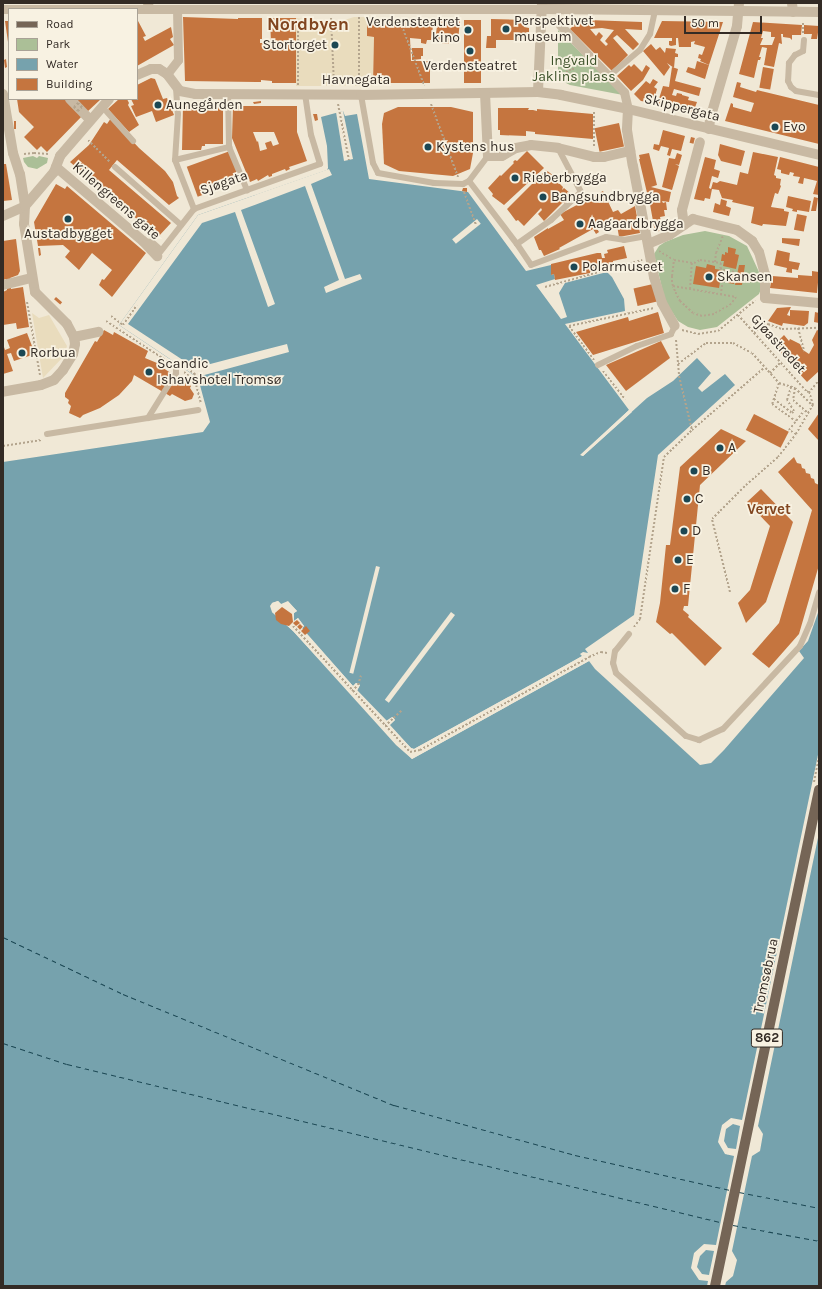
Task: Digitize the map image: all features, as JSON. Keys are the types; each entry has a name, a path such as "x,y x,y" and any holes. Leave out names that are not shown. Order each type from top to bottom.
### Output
{"main road":[{"name":"Tromsøbrua","path":"715,1286 819,790"}],"street":[{"path":"51,8 148,6 177,9 542,6 655,10 739,7 792,8 819,12"},
{"path":"538,92 542,6"},
{"path":"709,129 710,119 737,26 739,7"},
{"path":"138,74 146,70 157,68 167,74 178,60 177,9"},
{"path":"560,24 624,92 628,109 630,151 650,258 663,306 675,326"},
{"name":"Sjøgata","path":"167,74 176,88"},
{"name":"Havnegata","path":"176,88 180,91 191,93 305,94 336,90 485,93 538,92"},
{"name":"Skippergata","path":"538,92 561,95 628,109 819,155"},
{"path":"485,93 488,156 502,156 516,148 531,146 558,148 594,157 604,157 630,151"},
{"path":"3,94 13,153 20,174 25,206 24,224 35,292 63,319 74,337 73,354 57,377 41,385 3,392"},
{"path":"71,100 90,120"},
{"path":"3,216 25,206 56,167 60,156 108,100"},
{"path":"684,225 682,210 700,142"},
{"name":"Killengreens gate","path":"56,167 159,253"},
{"path":"647,240 669,235 693,219 743,233 752,240 762,263 765,298 819,303"},
{"path":"3,286 32,278"},
{"path":"74,337 100,330"}],"lane":[{"path":"609,76 640,50 650,34 655,10"},
{"path":"804,40 803,51 795,55 789,63 788,81 791,87 796,91 819,95"},
{"name":"Sjøgata","path":"176,88 178,114 175,160 194,209 320,164 311,135 305,94"},
{"path":"360,90 373,163 378,173 434,183 463,184 469,181 488,156"},
{"path":"228,93 229,147 247,190"},
{"path":"107,112 133,141"},
{"path":"175,160 229,147"},
{"path":"517,244 551,220 581,192 558,148"},
{"path":"115,167 181,225"},
{"path":"469,181 517,244 531,265 606,237 624,240 647,240"},
{"path":"159,253 194,209"},
{"path":"598,365 637,346 671,334 675,326"},
{"path":"148,418 176,374 177,365"},
{"path":"45,437 198,410"},
{"path":"629,634 614,654 613,663 616,673 686,736 699,740 723,729 800,646 810,624 819,592"}],"path":[{"path":"298,8 298,85"},
{"path":"359,8 360,90"},
{"path":"399,18 426,92"},
{"path":"332,23 336,90 349,160"},
{"path":"557,80 569,70"},
{"path":"429,99 459,180"},
{"path":"594,112 594,157"},
{"path":"87,139 115,167"},
{"path":"24,154 50,154"},
{"path":"462,188 476,225"},
{"path":"715,262 716,253 722,238"},
{"path":"647,240 674,260 692,262 700,260 721,262 720,268 735,272"},
{"path":"545,286 650,258"},
{"path":"673,286 736,297 724,309 714,314 702,316 693,313 684,305 673,286 672,271 674,260"},
{"path":"690,289 692,262"},
{"path":"721,294 724,270"},
{"path":"692,430 679,376 675,326 690,333 707,334 718,331 752,303 765,298"},
{"path":"27,302 40,376"},
{"path":"111,316 123,325 138,305"},
{"path":"624,398 569,326 663,306"},
{"name":"Gjøastredet","path":"738,315 807,392 819,380"},
{"path":"106,321 177,365 196,374 193,378"},
{"path":"754,333 763,325 768,324 782,329 819,328"},
{"path":"798,328 804,351"},
{"path":"678,364 706,343 733,343 752,353 779,383 796,388 812,406"},
{"path":"770,373 781,362"},
{"path":"177,365 193,378 197,386 201,401 198,410"},
{"path":"629,634 640,618 664,457 692,430 764,367"},
{"path":"779,383 772,404 795,421"},
{"path":"774,399 792,413 794,411 787,400 791,387"},
{"path":"796,388 793,400 808,413"},
{"path":"730,592 712,519 746,485 778,457 796,434 812,406 809,391"},
{"path":"796,434 789,430 804,410"},
{"path":"3,446 45,437"},
{"path":"293,626 410,752 415,752 589,657 601,652 614,654"},
{"path":"352,691 358,685 361,675"},
{"path":"385,726 402,710"}],"green space":[{"name":"Ingvald Jaklins plass","path":"558,30 623,95 570,85 558,78"},
{"path":"33,156 37,158 39,156 48,158 47,163 37,169 28,167 23,158"},
{"path":"705,231 729,236 747,246 759,272 761,289 759,294 717,327 700,330 688,327 678,321 665,301 654,254 659,246 665,242 683,235"}],"shaded area":[{"name":"Stortorget","path":"354,17 367,17 367,36 374,37 373,86 296,86 296,18 335,23"},
{"path":"32,313 39,318 49,315 67,346 64,356 43,378"}],"water":[{"path":"343,111 345,116 357,114 369,179 468,192 526,271 551,265 551,275 554,274 555,279 536,285 561,319 567,317 559,293 565,283 607,272 612,277 624,299 625,311 565,324 629,410 581,455 583,456 647,398 673,381 697,358 711,373 698,388 702,392 725,374 735,385 658,455 634,615 585,649 588,653 414,749 411,748 389,725 395,720 393,717 387,721 357,690 360,685 356,683 353,686 302,628 304,626 298,618 294,621 294,613 297,611 288,602 286,604 281,604 278,601 272,603 272,612 293,631 412,759 589,661 595,669 700,765 711,763 724,750 804,658 799,651 808,641 819,610 819,1286 3,1286 3,462 203,432 210,422 198,378 119,325 198,215 327,170 327,146 321,117"}],"pier":[{"path":"343,111 353,159 344,161 336,112"},
{"path":"329,169 332,175 311,184 345,279 360,274 362,279 326,293 324,287 339,280 305,186 241,210 275,304 268,307 235,212 202,223 128,324 195,368 287,344 289,352 197,377 119,325 198,215"},
{"path":"477,219 481,224 456,244 452,239"},
{"path":"629,410 632,412 583,456 580,455"},
{"path":"376,566 380,567 353,674 349,673"},
{"path":"278,601 281,604 288,601 297,611 294,613 294,621 298,618 304,626 302,629 353,686 356,683 360,685 357,691 386,721 392,717 395,720 390,725 411,748 414,749 582,656 580,654 583,652 588,653 588,655 584,655 583,658 537,684 415,750 411,750 388,726 390,721 385,723 356,692 358,686 352,688 300,630 302,626 297,621 292,622 292,613 294,611 288,604 286,606 280,606 278,604 273,605 274,611 295,630 398,743 412,756 589,659 589,661 412,759 396,745 293,631 272,612 270,606 272,603"},
{"path":"451,612 455,615 389,703 385,700"},
{"path":"819,750 819,833 758,1126 763,1134 760,1151 752,1156 732,1251 737,1260 733,1276 726,1282 725,1286 707,1286 708,1281 699,1280 691,1268 694,1253 704,1244 716,1245 734,1156 725,1154 718,1142 722,1125 731,1118 742,1120","holes":["733,1124 740,1126 736,1149 728,1148 724,1141 726,1129","706,1250 714,1251 709,1275 702,1274 697,1267 700,1256"]}],"building":[{"path":"183,17 238,19 262,18 262,39 260,39 260,43 271,43 270,18 296,18 296,83 272,83 272,81 261,80 261,82 185,81"},
{"path":"367,19 434,19 431,40 427,40 426,44 421,43 421,39 410,38 411,61 430,61 430,83 373,83 374,37 367,36"},
{"path":"438,19 460,20 458,41 449,41 449,44 442,44 442,41 435,41"},
{"path":"491,19 524,20 524,27 529,28 529,32 524,33 524,40 496,40 496,48 486,48 487,36 491,36"},
{"name":"Verdensteatret","path":"464,20 481,20 481,83 464,83"},
{"path":"588,20 642,22 642,30 625,29 639,44 633,50 617,35 613,38 628,55 612,71 570,29 578,21 582,21 584,23","holes":["602,28 614,30 605,41 608,44 606,46 600,40 603,36 599,32 596,36 590,29"]},
{"path":"5,21 8,21 8,42"},
{"path":"138,21 146,36 143,37 145,41 171,27 173,37 170,39 174,45 138,65"},
{"path":"662,21 723,22 709,65 700,61 701,59 698,58 699,54 702,55 705,47 694,44 695,41 691,42 691,47 679,47 678,38 676,38 676,45 671,46 669,45 669,41 672,41 672,38 654,38"},
{"path":"753,22 802,25 801,35 792,35 792,40 790,38 783,37 783,34 781,34 782,44 779,43 774,67 764,65 767,48 762,47 759,57 761,57 760,60 758,60 754,78 739,74","holes":["763,31 771,32 771,37 775,37 772,45 760,45 763,38 761,38"]},
{"path":"804,25 819,26 817,39 811,39 812,34 804,34"},
{"path":"651,44 656,50 660,47 665,53 666,48 676,49 675,53 678,54 678,57 675,57 674,68 667,63 670,67 664,76 643,51"},
{"path":"412,48 423,48 423,56 421,56 421,59 412,60"},
{"path":"6,59 7,67 5,68 4,60"},
{"path":"697,61 709,65 705,79 686,72 688,67 695,69"},
{"path":"634,64 642,72 646,65 650,68 643,80 631,91 617,76 629,65 631,67"},
{"path":"672,67 678,69 675,81 701,88 699,96 674,89 672,95 676,96 677,93 682,94 689,97 688,100 697,102 693,113 669,107 669,101 668,107 657,105 663,86 669,87"},
{"path":"763,67 774,69 770,90 759,88"},
{"name":"Aunegården","path":"151,78 155,79 163,99 167,98 174,115 156,122 152,111 136,117 131,106 134,105 132,100 138,100 138,84"},
{"path":"653,79 658,82 654,87 657,89 653,103 641,101 634,94 646,81 650,84"},
{"path":"737,82 741,83 740,87 756,92 757,90 819,105 819,144 725,121 731,103 733,104 733,107 751,112 754,103 733,97"},
{"path":"17,100 67,100 83,115 47,152 41,146 37,150 24,137 34,127 19,112"},
{"path":"75,100 100,100 87,112"},
{"path":"118,100 128,100 128,105 139,125 129,132 108,109"},
{"path":"261,101 261,103 254,104 253,102"},
{"path":"183,106 223,106 223,144 205,144 205,146 202,146 201,150 182,150"},
{"path":"233,106 297,106 297,132 307,161 289,167 290,169 286,171 285,169 272,174 272,176 269,177 268,175 258,181 257,179 250,182 232,138","holes":["253,132 274,132 279,144 273,146 271,141 265,143 267,149 260,151 258,141 257,142"]},
{"name":"Kystens hus","path":"398,107 451,107 473,112 473,153 470,169 453,176 399,171 384,164 382,124 384,113"},
{"path":"498,108 529,108 528,110 537,111 537,109 593,114 593,139 535,134 535,132 526,131 526,136 500,135 500,130 498,130"},
{"path":"313,114 317,114 318,120 315,121"},
{"path":"111,118 139,148 165,171 173,182 179,198 169,205 117,160 109,170 171,223 158,237 70,162 89,145 104,122 107,124"},
{"path":"14,121 16,121 16,129 14,129"},
{"path":"619,123 624,146 600,152 595,128"},
{"path":"663,130 685,136 681,151 672,149 670,156 667,155 669,148 661,146 659,151 653,149 654,144 659,145"},
{"path":"691,137 695,138 693,144 690,143"},
{"path":"720,144 745,151 741,166 721,161 718,155"},
{"path":"230,151 241,181 198,197 187,167"},
{"name":"Rieberbrygga","path":"527,151 544,168 504,205 492,196 493,194 488,188 514,163 513,162 515,160 517,161"},
{"path":"753,152 778,157 774,175 776,178 781,179 781,186 778,194 775,193 771,207 784,209 784,211 789,212 786,226 763,224 762,226 751,223 754,207 722,198 719,190 712,189 710,199 705,198 704,201 694,199 705,157 716,160 714,169 720,171 718,178 712,176 709,188 711,189 713,182 717,183 720,181 737,185 740,172 748,174"},
{"path":"649,153 657,185 651,187 671,192 669,202 662,201 663,203 666,202 667,210 664,210 665,216 660,217 663,230 655,232 649,199 655,199 648,197 639,159 639,155"},
{"path":"677,153 682,155 679,165 675,164 679,166 672,190 662,187 669,158 675,159"},
{"path":"780,157 819,167 819,195 813,194 817,181 804,178 803,184 798,183 800,177 793,176 794,173 790,172 789,175 781,173 781,170 777,169"},
{"path":"3,164 6,164 12,200 3,201"},
{"name":"Bangsundbrygga","path":"546,170 558,179 557,181 563,187 562,190 564,188 571,194 566,200 567,201 565,204 563,202 544,221 538,214 542,210 541,208 524,226 518,220 516,221 507,209"},
{"path":"56,184 65,189 67,186 146,253 112,297 99,285 102,279 104,280 112,270 92,253 79,270 65,257 70,251 63,245 38,246 34,222"},
{"path":"463,188 467,188 467,192 462,191"},
{"name":"Aagaardbrygga","path":"603,191 613,212 618,210 621,214 635,206 640,233 619,237 617,225 612,228 611,225 614,223 611,219 596,227 599,232 596,234 593,229 559,248 560,249 544,256 541,250 539,250 534,237 564,220 560,214"},
{"path":"788,196 811,201 809,212 797,210 797,212 792,211 793,209 786,207"},
{"path":"814,197 818,198 816,211 811,211"},
{"path":"721,199 727,201 726,206 731,208 729,216 713,212 715,203 720,205"},
{"path":"797,214 807,216 804,232 794,230"},
{"path":"782,238 800,239 799,246 782,243"},
{"path":"16,239 20,271 18,275 10,278 11,289 23,287 29,327 17,329 16,323 3,325 3,292 7,290 6,279 3,280 3,241"},
{"path":"624,246 627,258 613,261 613,264 610,264 611,267 555,280 554,274 551,275 551,264 597,253 601,253 602,258 605,258 604,254 608,253 607,250"},
{"path":"728,247 736,249 735,254 739,255 736,269 723,266 724,261 721,261 722,254 725,255 725,252 728,253"},
{"path":"38,248 40,248 41,255 39,256"},
{"path":"777,250 790,253 789,261 800,263 798,270 792,269 792,273 786,272 787,268 774,265"},
{"path":"707,264 715,266 715,269 722,270 719,288 693,284 696,266 706,268"},
{"path":"739,265 745,265 742,285 735,285"},
{"path":"812,271 819,272 817,293 770,288 772,276 798,278 798,275 812,276"},
{"path":"728,275 735,276 734,284 728,283"},
{"path":"653,284 657,302 638,306 634,288"},
{"path":"56,297 62,302 60,304 54,299"},
{"path":"791,307 787,315 790,316 790,310 809,311 808,323 804,326 783,323 782,326 768,321 777,308"},
{"path":"658,312 664,333 593,355 576,332 628,317 629,321"},
{"path":"815,312 819,313 819,323 814,322"},
{"name":"Scandic Ishavshotel Tromsø","path":"104,330 113,335 114,332 148,351 145,358 157,363 191,386 190,388 194,394 192,399 185,401 172,394 170,396 134,375 132,381 119,395 100,408 83,415 80,418 69,413 71,406 68,403 69,400 65,397 65,393 95,341 97,342"},
{"path":"817,330 819,331 819,371 807,382 782,355 777,342 784,335 789,341 790,339 800,344 803,350 809,354 814,345 812,340"},
{"path":"27,333 35,354 14,361 11,353 7,354 13,371 3,374 3,344 5,350 10,348 7,340"},
{"path":"661,341 670,358 626,391 606,365"},
{"path":"819,413 819,441 808,429"},
{"path":"754,414 789,432 781,448 746,430"},
{"path":"721,429 746,441 700,485 688,606 684,606 683,610 689,615 688,617 722,648 705,666 672,633 670,634 656,622 660,603 666,545 670,545 680,467"},
{"path":"794,457 797,463 801,464 806,473 810,474 815,483 819,485 819,565 799,634 769,668 752,654 779,623 812,510 778,472"},
{"path":"761,489 793,522 766,602 746,623 738,603 750,590 770,526 747,502"},
{"path":"282,607 292,614 293,622 289,626 281,624 276,620 275,613"},
{"path":"297,620 300,623 296,626 293,623"},
{"path":"300,624 303,627 300,630 297,627"},
{"path":"306,626 310,631 305,635 301,631"}],"ferry route":[{"path":"3,937 123,994 394,1105 575,1155 730,1190"},
{"path":"3,1043 67,1064 724,1223"},
{"path":"739,1192 819,1208"},
{"path":"733,1225 819,1241"}],"place":[{"name":"Perspektivet museum","path":"506,29"},
{"name":"Verdensteatret kino","path":"468,30"},
{"name":"Stortorget","path":"335,45"},
{"name":"Verdensteatret","path":"470,51"},
{"name":"Aunegården","path":"158,105"},
{"name":"Evo","path":"775,127"},
{"name":"Kystens hus","path":"428,147"},
{"name":"Rieberbrygga","path":"515,178"},
{"name":"Bangsundbrygga","path":"543,197"},
{"name":"Austadbygget","path":"68,219"},
{"name":"Aagaardbrygga","path":"580,224"},
{"name":"Polarmuseet","path":"574,267"},
{"name":"Skansen","path":"709,277"},
{"name":"Rorbua","path":"22,353"},
{"name":"Scandic Ishavshotel Tromsø","path":"149,372"},
{"name":"A","path":"720,448"},
{"name":"B","path":"694,471"},
{"name":"C","path":"687,499"},
{"name":"D","path":"684,531"},
{"name":"E","path":"678,560"},
{"name":"F","path":"675,589"}],"district":[{"name":"Nordbyen","path":"308,24"},
{"name":"Vervet","path":"769,510"}]}
